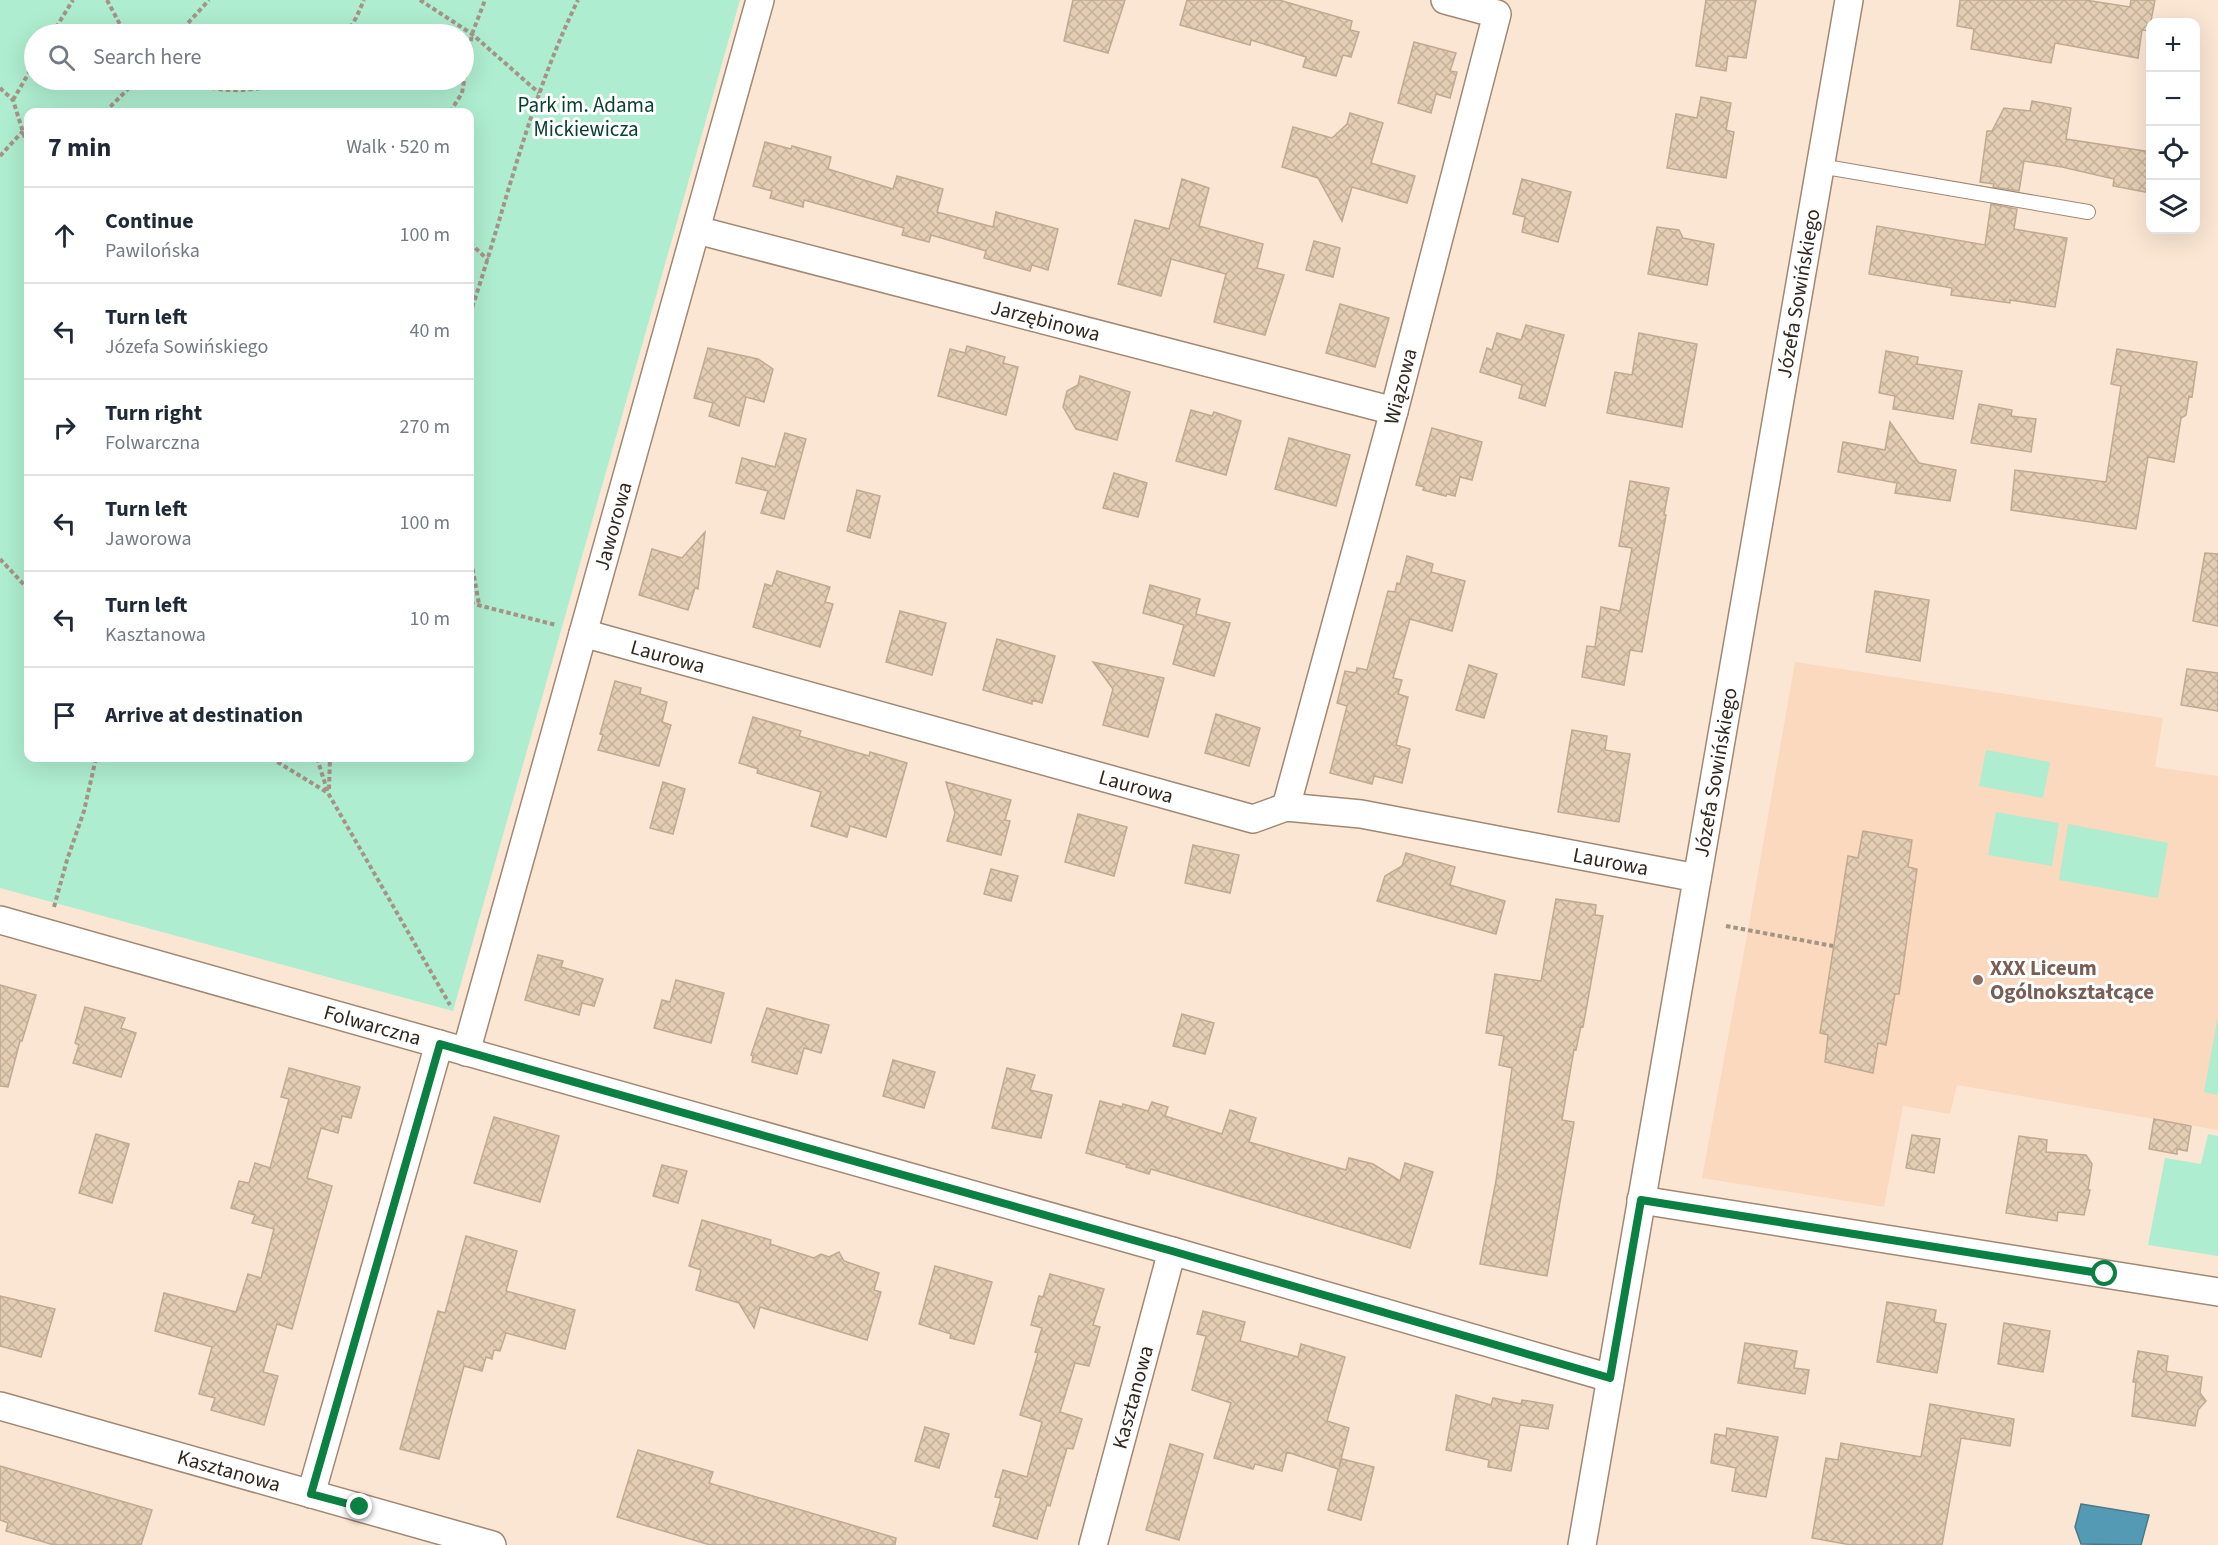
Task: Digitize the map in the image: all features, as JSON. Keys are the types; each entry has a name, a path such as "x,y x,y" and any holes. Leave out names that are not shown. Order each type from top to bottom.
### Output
{"street":[{"name":"Jaworowa","path":"466,1052 760,0"},
{"name":"Wiązowa","path":"1286,807 1394,411 1497,14 1445,0"},
{"name":"Józefa Sowińskiego","path":"1582,1545 1849,0"},
{"name":"Jarzębinowa","path":"697,230 1394,411"},
{"name":"Laurowa","path":"583,633 1253,819 1286,807 1361,813 1697,879"},
{"name":"Folwarczna","path":"0,920 1172,1251 1610,1378"},
{"path":"311,1494 440,1044"},
{"path":"1641,1200 2218,1292"},
{"name":"Kasztanowa","path":"1093,1545 1172,1251"},
{"name":"Kasztanowa","path":"0,1406 492,1545"}],"lane":[{"path":"1820,166 2088,212"}],"path":[{"path":"58,24 73,0"},
{"path":"107,0 120,24"},
{"path":"187,24 209,0"},
{"path":"352,24 364,0"},
{"path":"420,0 457,24"},
{"path":"474,29 485,0"},
{"path":"474,302 539,93 578,0"},
{"path":"474,36 539,93"},
{"path":"13,100 24,81"},
{"path":"0,88 13,100 24,134"},
{"path":"109,108 127,90"},
{"path":"221,90 252,90"},
{"path":"453,108 463,90"},
{"path":"0,156 23,131"},
{"path":"474,247 488,260"},
{"path":"0,559 24,585"},
{"path":"474,576 479,604"},
{"path":"474,603 583,633"},
{"path":"47,934 66,860 84,811 95,762"},
{"path":"278,762 328,793"},
{"path":"318,762 328,793 453,1011 466,1052"},
{"path":"328,793 330,762"},
{"path":"1726,926 1833,946"}],"shaded area":[{"name":"XXX Liceum Ogólnokształcące","path":"1795,662 2163,718 2155,767 2218,776 2218,1130 1957,1085 1950,1114 1903,1106 1884,1207 1702,1178"}],"green space":[{"name":"Park im. Adama Mickiewicza","path":"0,0 740,0 453,1011 0,888"},
{"path":"1986,750 2050,762 2043,798 1979,786"},
{"path":"1996,812 2059,823 2052,866 1988,855"},
{"path":"2068,824 2168,843 2158,898 2059,880"},
{"path":"2218,1016 2218,1095 2204,1092"},
{"path":"2208,1134 2218,1136 2218,1256 2148,1245 2165,1158 2201,1164"}],"water":[{"path":"2081,1504 2149,1515 2141,1545 2081,1544 2075,1527"}],"building":[{"path":"1073,0 1125,0 1108,53 1064,41"},
{"path":"1187,0 1279,0 1352,21 1350,30 1359,32 1351,57 1343,55 1336,76 1303,67 1306,57 1251,40 1250,45 1180,25"},
{"path":"1706,0 1756,0 1746,58 1728,56 1726,71 1696,66"},
{"path":"1960,0 2085,0 2130,7 2131,0 2155,0 2152,18 2146,18 2146,31 2142,30 2138,58 2055,43 2051,63 1971,49 1974,29 1957,26"},
{"path":"1414,42 1456,53 1450,71 1457,72 1450,98 1436,94 1431,113 1398,103"},
{"path":"1701,97 1731,103 1726,130 1734,132 1726,178 1667,168 1676,114 1697,118"},
{"path":"2032,101 2071,108 2066,139 2146,151 2146,192 2113,186 2114,179 2024,161 2019,191 1993,187 1994,184 1980,182 1987,131 1992,131 2004,108 2030,111"},
{"path":"1350,113 1383,123 1371,163 1415,176 1407,203 1352,187 1342,221 1318,178 1282,167 1293,127 1332,138 1347,124"},
{"path":"765,142 791,149 792,146 831,157 828,169 893,189 897,176 943,189 937,212 993,227 996,212 1058,229 1048,270 1032,265 1030,271 984,258 986,251 931,235 929,242 902,235 904,228 804,200 803,207 770,198 772,191 753,186"},
{"path":"1182,179 1209,188 1199,226 1263,244 1257,268 1284,275 1265,335 1214,322 1226,274 1171,259 1161,296 1118,284 1135,220 1169,229"},
{"path":"1522,179 1571,192 1558,242 1522,232 1525,217 1513,214"},
{"path":"1991,204 2017,209 2014,229 2067,238 2055,307 1951,295 1952,288 1869,274 1877,226 1985,245"},
{"path":"1657,227 1679,230 1683,238 1714,244 1707,285 1648,274"},
{"path":"1314,241 1340,248 1333,277 1306,270"},
{"path":"1340,304 1389,318 1375,367 1326,353"},
{"path":"1526,325 1564,335 1545,406 1519,398 1522,385 1480,372 1487,348 1492,350 1497,333 1521,340"},
{"path":"1639,333 1697,344 1682,427 1607,413 1615,372 1632,375"},
{"path":"967,346 1005,357 1003,363 1018,367 1006,415 938,396 950,349 965,353"},
{"path":"708,348 758,359 773,369 764,402 746,397 739,426 709,416 713,403 694,398"},
{"path":"2117,349 2197,362 2192,397 2189,396 2186,415 2181,418 2174,462 2148,457 2136,529 2011,510 2015,470 2106,482 2121,386 2111,384"},
{"path":"1886,351 1918,357 1917,364 1962,371 1953,419 1893,409 1895,396 1879,393"},
{"path":"1080,376 1130,392 1117,440 1076,429 1063,407 1067,391 1078,385"},
{"path":"1979,404 2012,410 2011,416 2036,419 2031,452 1971,443"},
{"path":"1191,410 1212,416 1214,412 1241,421 1226,475 1176,461"},
{"path":"1890,422 1919,463 1956,470 1950,501 1895,493 1897,483 1838,472 1843,442 1885,450"},
{"path":"1432,428 1482,442 1472,480 1460,477 1455,496 1423,490 1424,487 1416,485"},
{"path":"785,433 806,439 784,519 761,513 768,491 736,483 742,458 775,467"},
{"path":"1289,438 1350,455 1336,506 1275,489"},
{"path":"1114,473 1147,483 1138,517 1103,508"},
{"path":"1630,481 1669,488 1642,652 1630,650 1624,685 1582,677 1587,646 1595,647 1601,607 1620,611 1632,548 1619,546"},
{"path":"857,490 880,496 870,538 847,531"},
{"path":"705,532 698,589 695,588 688,610 639,595 652,549 682,558"},
{"path":"2205,553 2218,554 2218,626 2193,621"},
{"path":"1407,556 1433,564 1431,572 1465,581 1452,631 1410,619 1393,678 1402,680 1398,694 1408,697 1396,745 1410,749 1402,783 1374,776 1372,784 1330,773 1347,706 1337,703 1345,671 1356,673 1357,668 1367,670 1388,591 1395,592 1397,583 1400,584"},
{"path":"777,571 830,587 825,602 833,604 820,647 753,627 765,584 772,586"},
{"path":"1150,585 1200,599 1196,614 1230,623 1214,676 1173,664 1184,625 1143,613"},
{"path":"1875,591 1929,600 1920,661 1866,652"},
{"path":"900,611 946,623 932,675 886,662"},
{"path":"997,639 1055,656 1042,703 1032,700 1032,704 983,690"},
{"path":"1093,662 1164,678 1148,737 1103,725 1113,689"},
{"path":"1469,665 1497,674 1484,718 1456,710"},
{"path":"2187,669 2218,673 2218,711 2181,705"},
{"path":"615,681 641,688 640,694 667,702 662,722 671,725 659,766 598,750 603,735 600,734"},
{"path":"1216,714 1260,728 1249,766 1205,753"},
{"path":"753,717 801,731 799,736 869,756 870,752 907,763 886,837 850,826 847,837 811,826 821,792 757,773 758,769 739,763"},
{"path":"1572,730 1607,736 1605,750 1630,754 1619,822 1558,812"},
{"path":"663,782 685,789 673,834 650,828"},
{"path":"946,782 1011,800 1005,820 1010,821 1001,855 947,841 955,813"},
{"path":"1078,814 1127,827 1114,876 1065,862"},
{"path":"1863,831 1912,840 1908,867 1917,869 1899,994 1895,994 1886,1045 1878,1043 1873,1073 1825,1062 1828,1035 1820,1033 1848,856 1858,858"},
{"path":"1193,845 1239,855 1230,893 1185,883"},
{"path":"1406,853 1455,867 1450,885 1505,901 1496,934 1377,901 1385,876 1402,866"},
{"path":"991,869 1018,876 1011,901 984,894"},
{"path":"1556,899 1596,905 1595,915 1603,916 1583,1027 1581,1026 1576,1050 1574,1049 1562,1120 1574,1122 1547,1276 1480,1264 1496,1181 1512,1068 1499,1065 1504,1036 1486,1033 1495,974 1541,981"},
{"path":"538,955 563,961 561,967 603,979 594,1006 582,1003 579,1015 525,1000"},
{"path":"676,980 724,993 711,1043 654,1028 662,1000 670,1002"},
{"path":"0,985 36,995 22,1041 20,1041 8,1087 0,1086"},
{"path":"85,1007 125,1018 121,1028 136,1033 121,1077 73,1063 79,1045 75,1043"},
{"path":"767,1008 829,1025 821,1053 804,1048 797,1074 752,1062 753,1056 751,1055"},
{"path":"1182,1014 1214,1023 1205,1054 1173,1046"},
{"path":"893,1060 935,1072 924,1108 883,1096"},
{"path":"289,1068 360,1087 351,1118 342,1116 338,1133 321,1128 307,1178 332,1186 292,1329 277,1324 263,1372 278,1376 264,1425 211,1410 215,1398 199,1394 212,1347 155,1331 164,1293 236,1312 248,1274 261,1278 274,1229 252,1223 255,1215 231,1208 239,1181 249,1183 255,1163 270,1168 289,1099 281,1097"},
{"path":"1007,1068 1035,1075 1030,1090 1052,1095 1041,1138 992,1128"},
{"path":"1100,1101 1148,1111 1152,1102 1168,1107 1165,1116 1222,1134 1230,1110 1256,1118 1249,1142 1346,1170 1349,1158 1373,1164 1400,1181 1405,1163 1433,1172 1410,1248 1151,1169 1149,1174 1086,1153"},
{"path":"494,1117 559,1136 540,1202 474,1183"},
{"path":"2154,1119 2191,1126 2187,1151 2177,1149 2177,1154 2149,1149"},
{"path":"96,1134 129,1144 112,1203 79,1193"},
{"path":"1912,1135 1940,1139 1934,1173 1906,1168"},
{"path":"2019,1136 2047,1140 2046,1152 2086,1155 2092,1164 2088,1190 2090,1190 2084,1215 2058,1212 2057,1221 2006,1213"},
{"path":"662,1165 687,1171 678,1203 653,1196"},
{"path":"702,1220 771,1240 770,1244 814,1258 821,1254 829,1257 839,1252 844,1261 879,1273 874,1290 881,1292 867,1340 760,1307 754,1328 739,1303 696,1290 701,1270 689,1266"},
{"path":"466,1236 517,1251 506,1291 575,1310 565,1349 506,1333 500,1351 494,1350 492,1359 486,1357 482,1371 464,1366 439,1459 400,1449 438,1311 445,1313"},
{"path":"935,1266 992,1282 974,1344 950,1338 951,1334 919,1324"},
{"path":"1050,1274 1104,1289 1093,1325 1100,1327 1089,1366 1075,1363 1060,1412 1082,1419 1073,1449 1067,1448 1050,1506 1047,1505 1037,1539 993,1526 1001,1498 995,1497 1003,1470 1027,1477 1042,1422 1020,1415 1038,1353 1035,1352 1042,1328 1031,1325 1039,1296 1043,1297"},
{"path":"0,1296 55,1309 41,1357 0,1346"},
{"path":"1887,1302 1936,1310 1934,1322 1946,1324 1937,1373 1877,1362"},
{"path":"1203,1311 1245,1322 1240,1341 1298,1357 1301,1344 1345,1357 1327,1421 1349,1428 1339,1467 1342,1459 1374,1467 1361,1520 1328,1510 1338,1469 1287,1452 1282,1471 1255,1464 1253,1469 1214,1458 1231,1403 1192,1390 1206,1336 1197,1334"},
{"path":"2004,1323 2050,1331 2043,1372 1998,1364"},
{"path":"1745,1343 1797,1351 1794,1368 1809,1370 1805,1394 1738,1383"},
{"path":"2138,1351 2168,1356 2166,1371 2202,1377 2200,1393 2206,1401 2198,1410 2195,1426 2132,1416 2136,1382 2133,1382"},
{"path":"1456,1395 1491,1405 1493,1398 1521,1404 1522,1400 1553,1405 1548,1429 1520,1425 1511,1471 1488,1467 1489,1460 1446,1450"},
{"path":"1930,1404 2014,1419 2010,1446 1961,1438 1942,1545 1851,1545 1812,1538 1826,1458 1838,1460 1841,1443 1921,1457"},
{"path":"925,1427 949,1434 939,1468 915,1461"},
{"path":"1727,1428 1778,1437 1766,1497 1732,1491 1736,1468 1711,1463 1715,1434 1726,1436"},
{"path":"1170,1444 1203,1454 1179,1540 1146,1530"},
{"path":"638,1450 713,1472 709,1483 896,1538 895,1545 710,1545 617,1517"},
{"path":"0,1466 152,1510 141,1545 54,1545 6,1531 8,1523 0,1520"}],"place":[{"name":"XXX Liceum Ogólnokształcące","path":"1978,980"}],"route":[{"path":"360,1507 311,1494 440,1044 1172,1251 1610,1378 1641,1200 2105,1274"}]}
